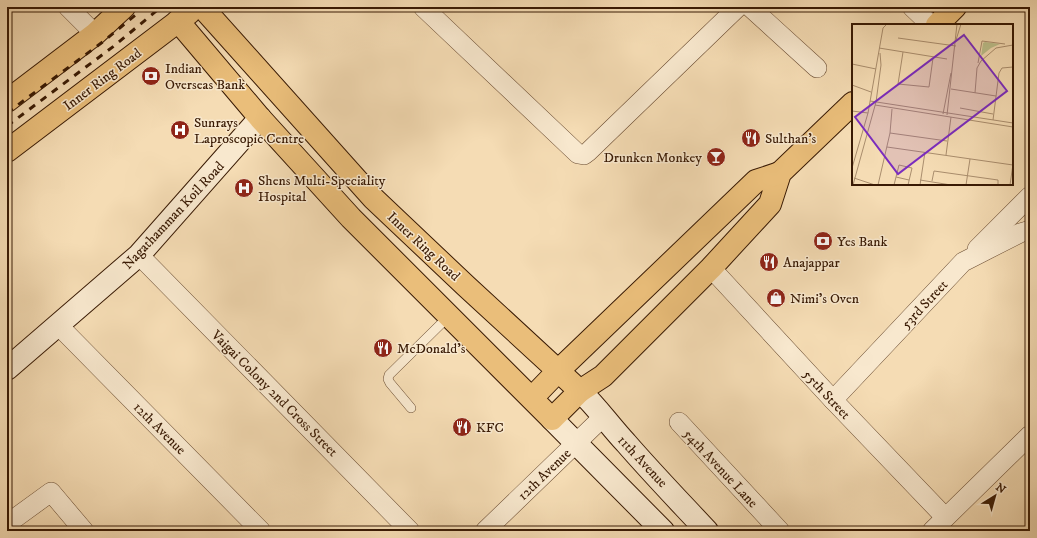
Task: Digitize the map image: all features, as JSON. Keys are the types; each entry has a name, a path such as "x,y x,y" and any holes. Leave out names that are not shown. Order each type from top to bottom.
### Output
{"main road":[{"path":"7,101 95,34 124,7"},
{"name":"Inner Ring Road","path":"7,151 196,7"},
{"name":"Inner Ring Road","path":"202,7 373,198 580,390"},
{"path":"938,24 955,7"},
{"path":"178,21 260,118 351,218 663,531"},
{"path":"532,398 558,370 756,181 780,173 852,104"},
{"name":"Nagathamman Koil Road","path":"7,369 139,256 260,118"},
{"path":"552,419 580,390 603,376 711,268 770,204 780,173"},
{"path":"351,218 373,198"},
{"path":"599,411 598,386 603,376"},
{"name":"11th Avenue","path":"580,390 707,531"}],"street":[{"path":"68,7 95,34"},
{"path":"424,7 578,154 584,155 738,7"},
{"path":"750,7 817,68"},
{"path":"912,7 930,24"},
{"path":"963,262 1030,196"},
{"name":"53rd Street","path":"832,400 963,262 1020,232 1030,230"},
{"name":"Vaigai Colony 2nd Cross Street","path":"139,256 410,531"},
{"name":"55th Street","path":"711,268 832,400 945,517"},
{"name":"12th Avenue","path":"59,326 261,531"},
{"name":"12th Avenue","path":"486,531 576,443 599,411"},
{"name":"54th Avenue Lane","path":"679,422 780,531"},
{"path":"932,531 1030,435"},
{"path":"7,524 50,492 84,531"}],"lane":[{"path":"411,408 388,379 389,375 449,316"}],"railway":[{"path":"7,113 104,41 145,7"},
{"path":"7,126 114,46 161,7"}],"place":[{"name":"Indian Overseas Bank","path":"151,76"},
{"name":"Sunrays Laproscopic Centre","path":"180,130"},
{"name":"Sulthan's","path":"751,138"},
{"name":"Drunken Monkey","path":"716,157"},
{"name":"Shens Multi-Speciality Hospital","path":"244,188"},
{"name":"Yes Bank","path":"823,241"},
{"name":"Anajappar","path":"769,262"},
{"name":"Nimi's Oven","path":"776,298"},
{"name":"McDonald's","path":"383,348"},
{"name":"KFC","path":"462,427"}]}
